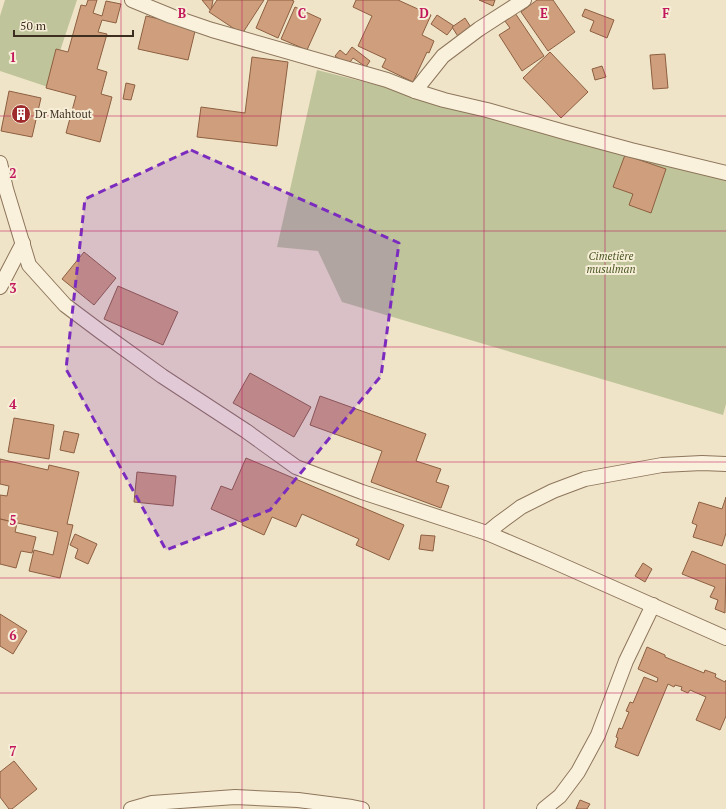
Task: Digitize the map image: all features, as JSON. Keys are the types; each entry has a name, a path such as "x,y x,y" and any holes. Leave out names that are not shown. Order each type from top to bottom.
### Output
{"street":[{"path":"132,0 171,16 212,30 387,80 444,100 488,110 631,150 726,173"},
{"path":"415,91 443,56 479,29 524,0"},
{"path":"0,163 6,189 30,265 65,306 156,371 246,431 296,467 362,492 487,533 726,638"},
{"path":"0,287 23,243"},
{"path":"487,533 521,507 552,491 585,479 662,466 702,463 726,464"},
{"path":"544,809 560,796 578,772 598,735 626,661 652,605"},
{"path":"131,809 152,803 235,797 298,800 362,809"}],"highlighted area":[{"path":"191,150 399,243 381,376 270,510 166,550 66,369 85,199"}],"green space":[{"path":"5,0 77,0 48,87 0,71 0,16"},
{"name":"Cimetière musulman","path":"317,70 726,173 726,404 723,415 342,302 318,251 277,247"}],"building":[{"path":"88,0 97,0 93,13 102,16 106,1 121,4 116,23 102,20 98,32 107,34 97,69 107,72 101,94 112,97 100,142 66,133 76,96 46,88 56,49 68,52 81,5 86,6"},
{"path":"202,0 213,0 211,11"},
{"path":"217,0 264,0 242,34 209,12"},
{"path":"268,0 294,1 278,38 256,28"},
{"path":"356,0 398,0 431,15 422,35 434,41 429,53 427,52 413,82 382,67 386,59 358,46 372,16 353,7"},
{"path":"479,0 495,0 493,6"},
{"path":"537,0 553,0 575,32 548,51 521,12"},
{"path":"295,7 321,19 307,50 281,39"},
{"path":"585,9 614,20 607,38 590,31 594,21 582,16"},
{"path":"513,10 544,56 522,71 499,35 510,28 502,17"},
{"path":"437,15 454,26 447,35 431,24"},
{"path":"146,16 196,27 188,60 138,49"},
{"path":"465,18 472,29 459,38 452,27"},
{"path":"352,47 370,61 366,67 353,58 348,65 335,56 340,50 346,55"},
{"path":"550,52 588,92 561,118 523,78"},
{"path":"665,54 668,88 653,89 650,55"},
{"path":"252,57 288,62 277,146 197,137 201,107 245,113"},
{"path":"602,66 606,77 595,80 592,69"},
{"path":"126,83 135,85 131,100 123,99"},
{"name":"Dr Mahtout","path":"9,91 41,98 32,137 1,131"},
{"path":"625,155 666,169 651,213 629,205 633,194 613,187"},
{"path":"84,252 116,278 94,305 62,279"},
{"path":"118,286 178,312 163,345 104,319"},
{"path":"250,373 311,407 294,437 233,403"},
{"path":"320,396 426,434 416,461 441,469 436,482 449,486 441,508 371,482 382,451 310,425"},
{"path":"14,418 54,425 49,459 8,452"},
{"path":"64,431 79,434 74,453 60,450"},
{"path":"246,458 404,525 389,560 356,545 359,539 302,514 296,527 272,517 264,535 242,525 243,523 211,509 221,486 232,490"},
{"path":"0,459 48,470 49,465 79,472 67,524 73,525 60,578 29,571 34,550 53,555 58,532 0,519 0,495 7,496 9,486 0,484"},
{"path":"137,472 176,476 173,506 134,502"},
{"path":"726,497 726,533 722,546 693,537 697,525 692,523 699,502 722,509"},
{"path":"0,519 17,523 15,532 36,537 32,553 21,551 16,568 0,564"},
{"path":"75,534 97,544 88,564 75,558 78,549 70,545"},
{"path":"421,535 435,536 433,551 419,549"},
{"path":"692,551 726,565 725,613 715,609 718,600 710,597 715,587 682,574"},
{"path":"643,563 652,569 645,582 635,576"},
{"path":"0,614 27,631 13,654 0,646"},
{"path":"647,647 665,655 665,657 704,673 705,670 716,674 715,677 725,682 726,680 726,716 720,730 696,720 706,697 690,690 688,693 681,690 682,687 675,685 674,687 668,684 638,756 615,747 619,728 622,729 629,712 626,711 630,702 633,703 644,677 657,682 658,678 638,669"},
{"path":"14,761 37,789 12,809 9,809 0,797 0,772"},
{"path":"580,800 590,804 587,809 576,809"}],"place":[{"name":"Dr Mahtout","path":"21,114"}]}
